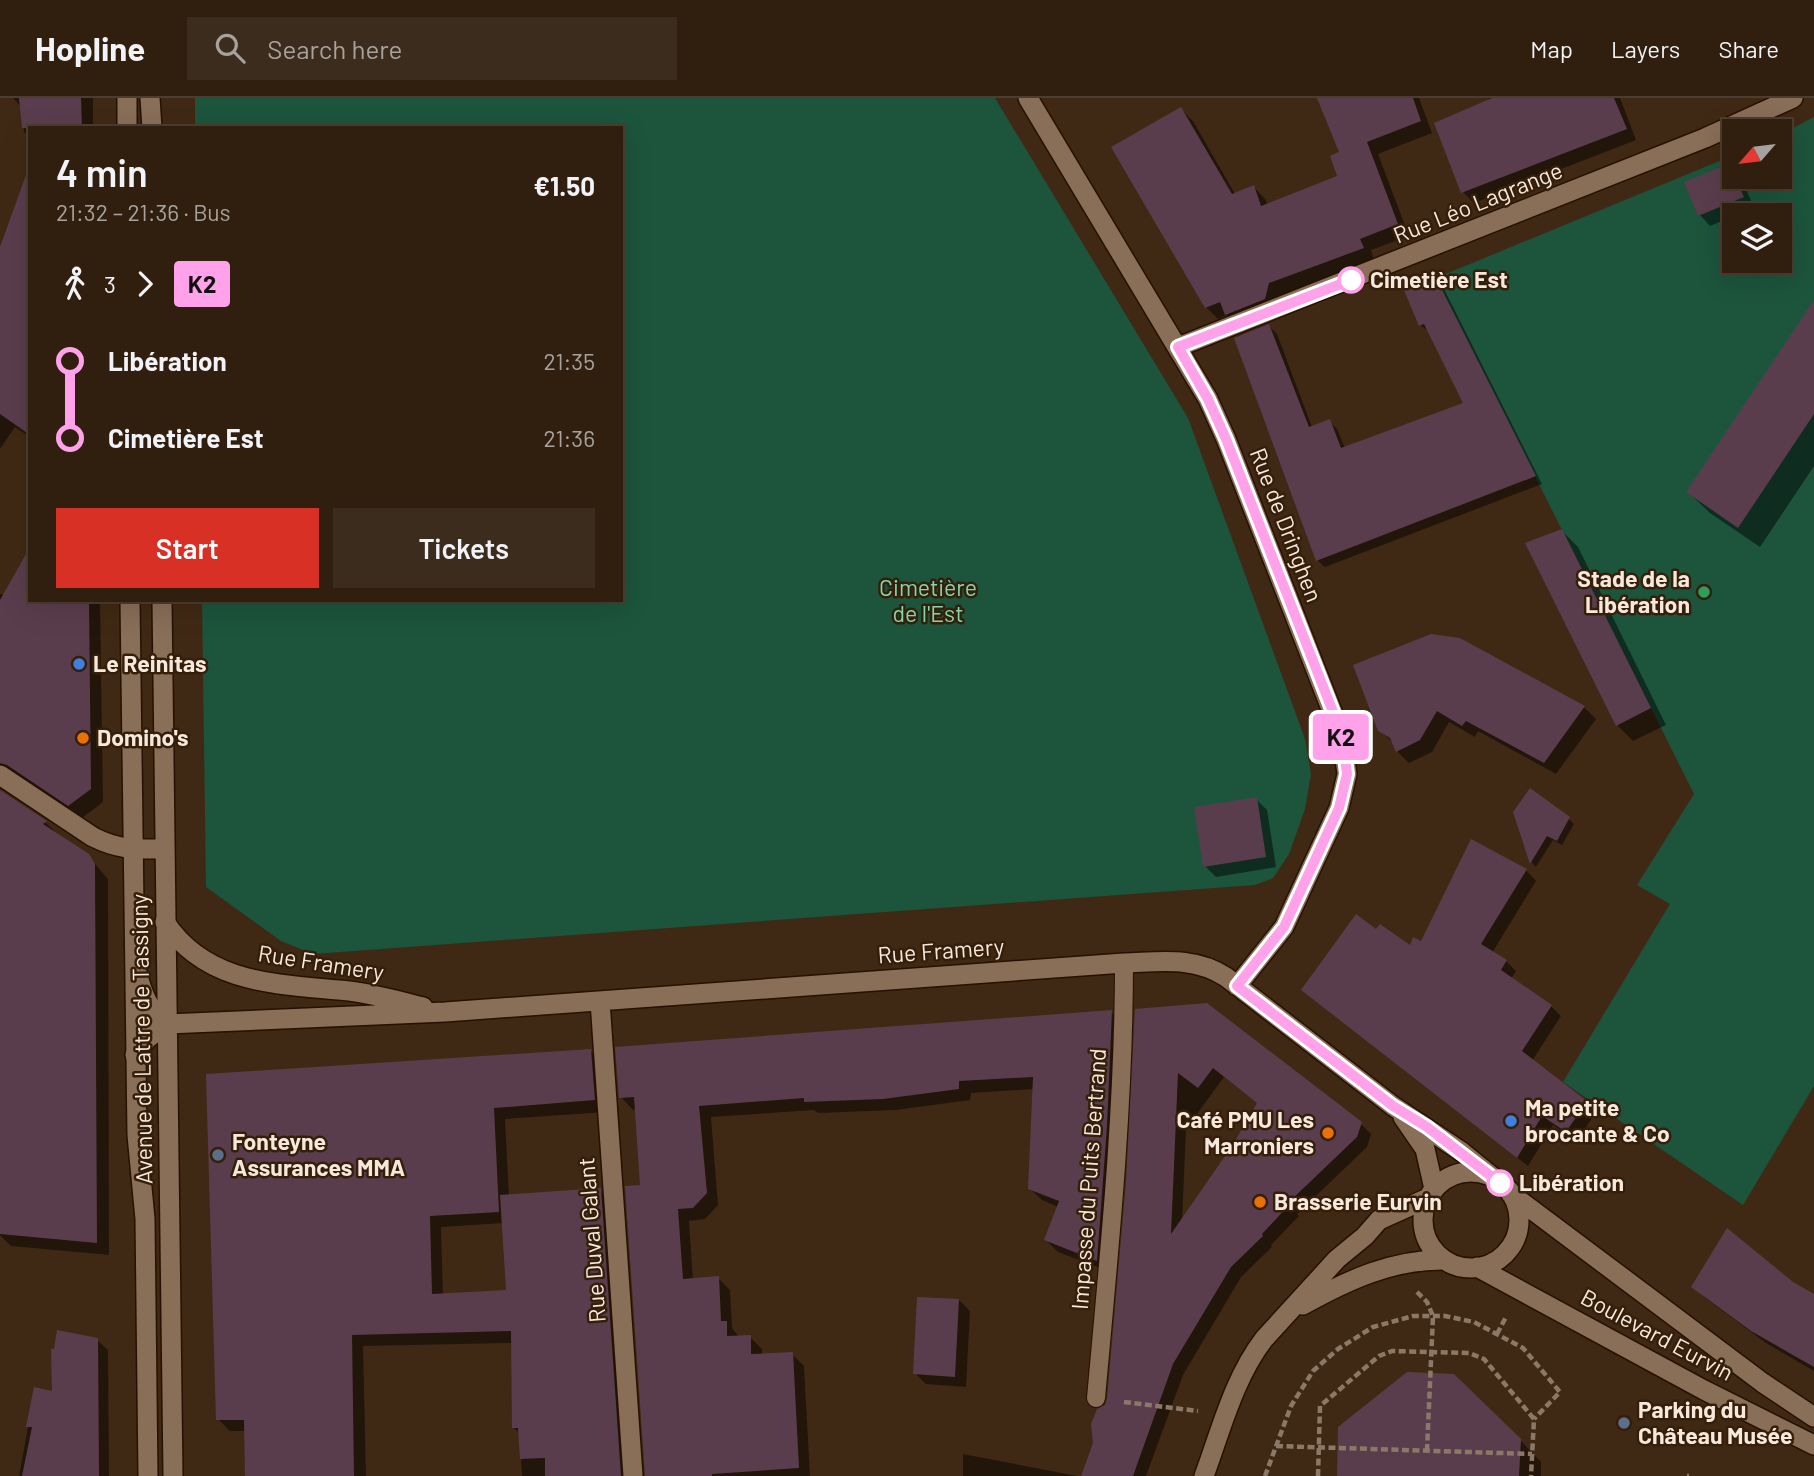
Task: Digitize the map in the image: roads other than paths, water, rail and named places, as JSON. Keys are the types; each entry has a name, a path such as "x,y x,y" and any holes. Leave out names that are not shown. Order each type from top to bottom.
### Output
{"street":[{"path":"127,98 127,126"},
{"path":"150,98 152,126"},
{"name":"Rue de Dringhen","path":"1028,98 1208,399 1337,722 1346,761 1345,786 1339,808 1291,916 1265,954 1237,986"},
{"name":"Rue Léo Lagrange","path":"1178,347 1705,138 1793,98"},
{"name":"Avenue de Lattre de Tassigny","path":"130,602 135,1055 137,1135 145,1219 148,1476"},
{"name":"Avenue de Lattre de Tassigny","path":"162,602 173,1476"},
{"path":"0,775 93,837 115,847 164,849"},
{"name":"Rue Framery","path":"165,922 195,955 234,974 291,986 368,994 445,1012"},
{"path":"134,959 149,1004 154,1013 167,1024 152,1034 135,1055"},
{"name":"Rue Framery","path":"167,1024 445,1012 1124,963 1187,961 1216,971 1393,1106 1427,1127 1494,1178"},
{"name":"Rue Duval Galant","path":"600,1000 633,1476"},
{"name":"Rue Framery","path":"1393,1106 1414,1130 1425,1149 1431,1193"},
{"name":"Boulevard Eurvin","path":"1204,1476 1236,1389 1254,1353 1337,1259 1365,1236 1379,1220 1431,1193 1444,1180 1462,1172 1475,1172 1494,1178 1511,1194 1746,1371 1814,1417"},
{"path":"1431,1193 1423,1216 1425,1235 1435,1251 1445,1260"},
{"path":"1477,1267 1502,1256 1514,1240 1518,1213 1511,1194"},
{"name":"Boulevard Eurvin","path":"1290,1312 1338,1286 1391,1265 1428,1259 1477,1267 1704,1390 1814,1445"}],"lane":[{"name":"Impasse du Puits Bertrand","path":"1096,1398 1116,1182 1124,963"}],"place":[{"name":"Cimetière Est","path":"1351,280"},
{"name":"Stade de la Libération","path":"1704,592"},
{"name":"Le Reinitas","path":"79,664"},
{"name":"Domino's","path":"83,738"},
{"name":"Ma petite brocante & Co","path":"1511,1121"},
{"name":"Café PMU Les Marroniers","path":"1328,1133"},
{"name":"Fonteyne Assurances MMA","path":"218,1155"},
{"name":"Libération","path":"1500,1183"},
{"name":"Brasserie Eurvin","path":"1260,1202"},
{"name":"Parking du Château Musée","path":"1624,1423"}],"park label":[{"name":"Cimetière de l'Est","path":"928,601"}]}
